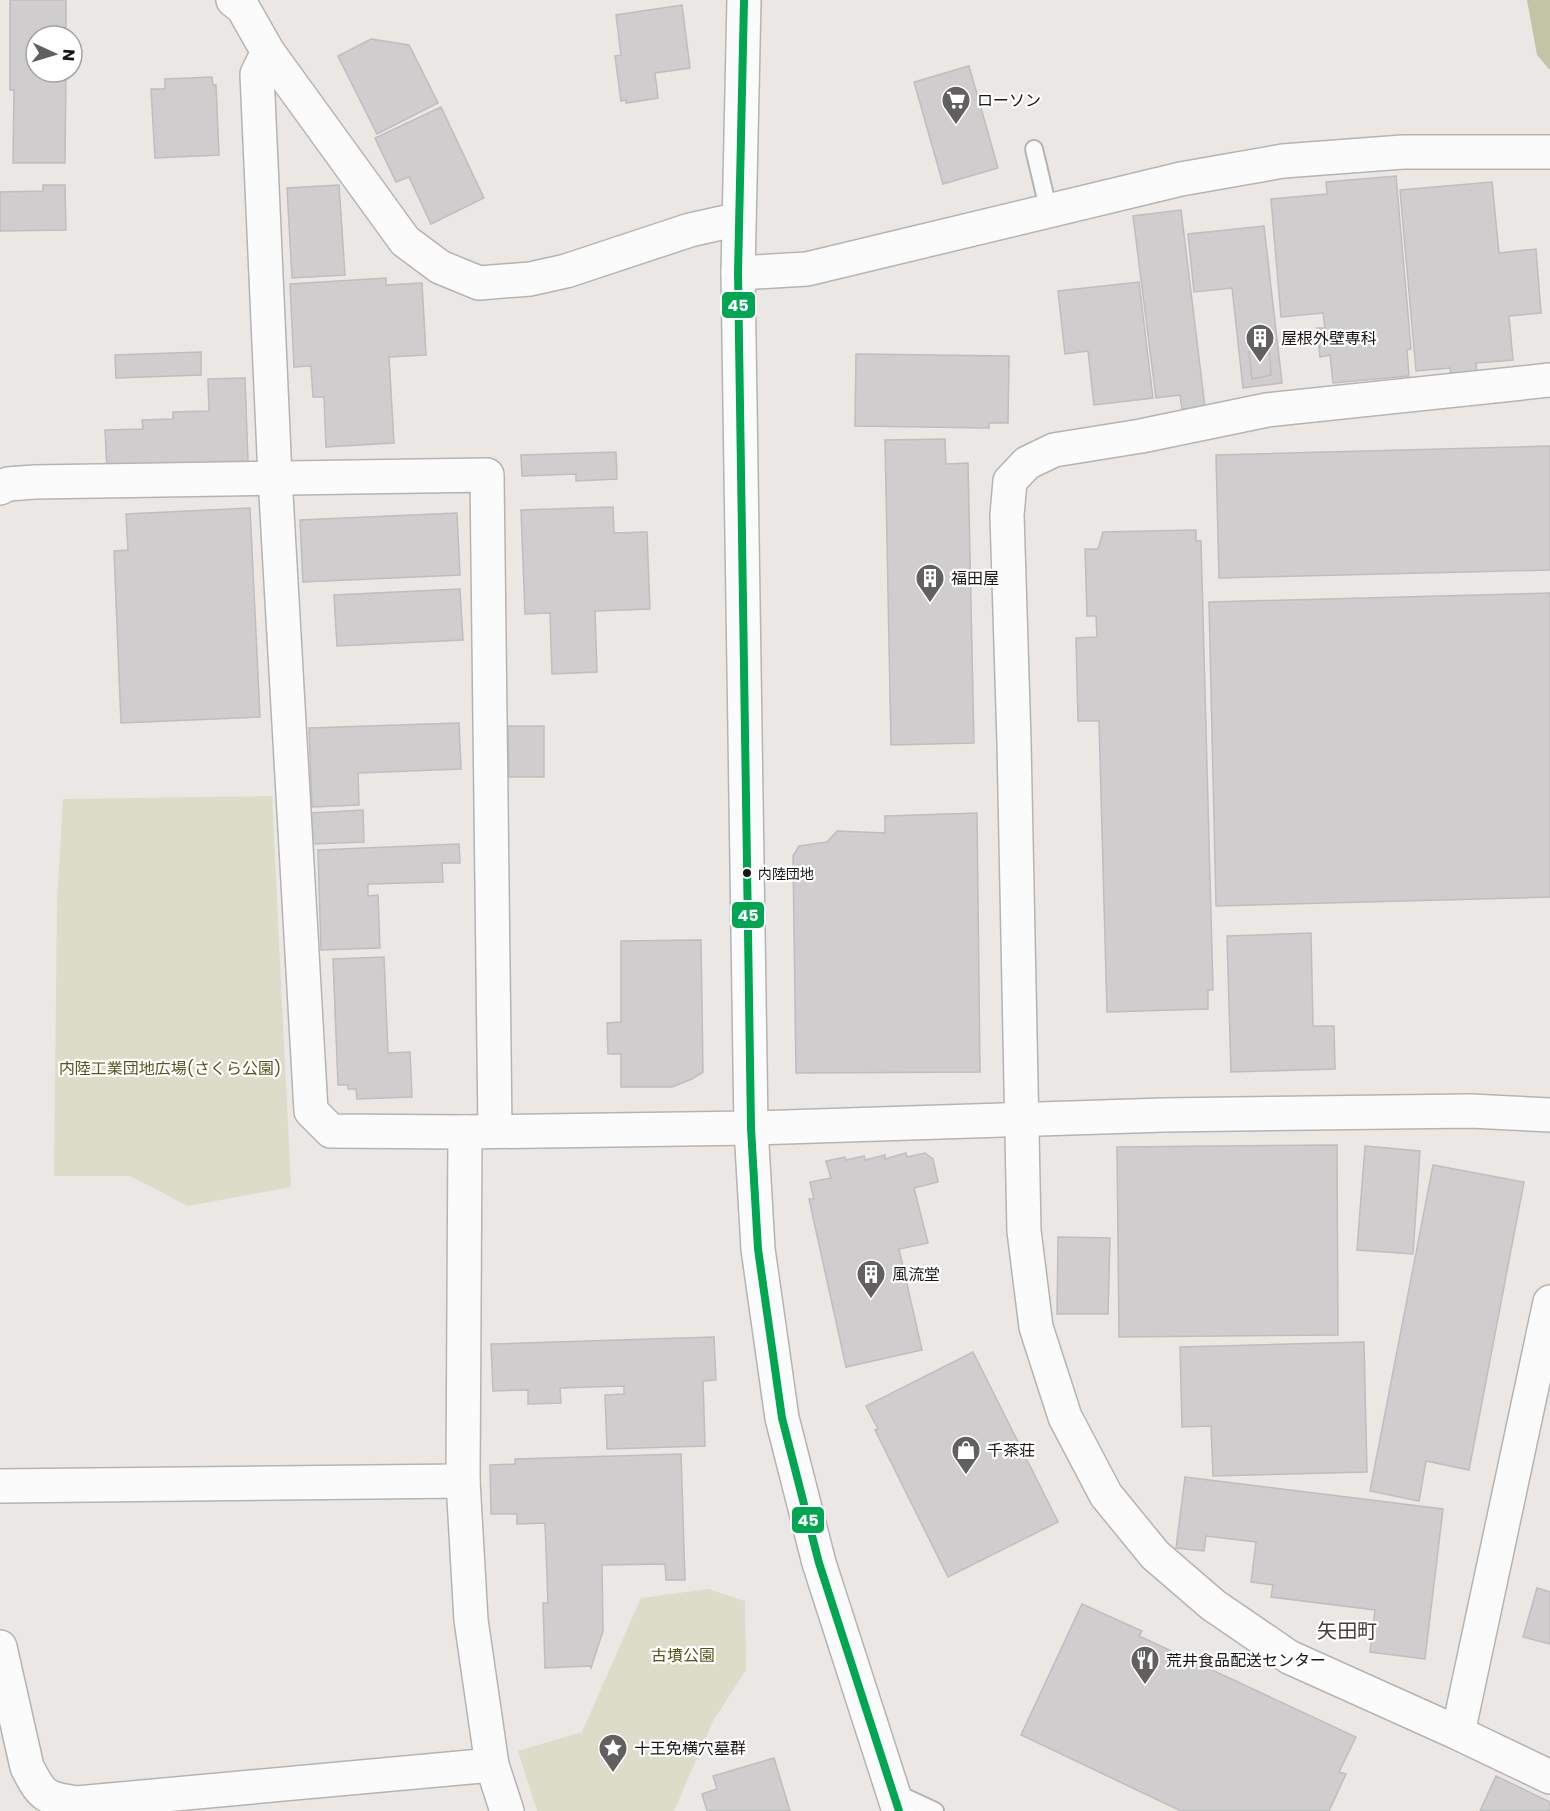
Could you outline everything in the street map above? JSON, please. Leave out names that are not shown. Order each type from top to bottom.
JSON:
[{"type":"street","points":[[233,0],[243,8],[268,52],[405,241],[440,267],[479,283],[530,279],[566,271],[690,230],[739,219]]},
{"type":"street","points":[[744,0],[738,273],[751,1128],[758,1249],[782,1418],[819,1563],[896,1801]]},
{"type":"street","points":[[268,52],[257,74],[275,477],[311,1111],[331,1131],[480,1132],[751,1128],[1176,1115],[1414,1111],[1550,1115]]},
{"type":"street","points":[[738,273],[807,269],[1182,179],[1283,161],[1403,152],[1550,152]]},
{"type":"street","points":[[1550,381],[1267,410],[1141,436],[1054,450],[1027,463],[1010,481],[1007,515],[1024,1231],[1036,1327],[1065,1417],[1106,1495],[1155,1555],[1213,1605],[1289,1657],[1550,1777]]},
{"type":"street","points":[[0,488],[8,484],[34,482],[487,475],[480,1132],[463,1481],[471,1620],[492,1765],[507,1811]]},
{"type":"street","points":[[1458,1733],[1550,1302]]},
{"type":"street","points":[[0,1486],[463,1481]]},
{"type":"street","points":[[0,1647],[27,1767],[46,1796],[59,1801],[77,1803],[492,1765]]},
{"type":"lane","points":[[1034,149],[1049,212]]},
{"type":"lane","points":[[896,1801],[936,1811]]},
{"type":"green space","points":[[1527,0],[1550,0],[1550,70],[1537,55]]},
{"type":"green space","name":"内陸工業団地広場(さくら公園)","points":[[272,796],[291,1187],[188,1206],[130,1176],[54,1176],[57,902],[63,799]]},
{"type":"green space","name":"古墳公園","points":[[708,1589],[745,1601],[746,1670],[713,1721],[674,1811],[537,1811],[518,1751],[582,1732],[641,1598]]},
{"type":"building","points":[[10,0],[66,0],[66,24],[24,24],[24,84],[66,84],[65,163],[13,163],[14,90],[10,90]]},
{"type":"building","points":[[682,5],[690,68],[655,73],[658,98],[626,103],[626,100],[621,101],[615,56],[621,55],[616,15]]},
{"type":"building","points":[[371,39],[409,45],[438,103],[377,134],[338,56]]},
{"type":"building","name":"ローソン","points":[[969,66],[998,168],[943,184],[914,82]]},
{"type":"building","points":[[212,77],[213,85],[216,85],[219,155],[155,158],[151,89],[165,89],[165,79]]},
{"type":"building","points":[[441,107],[484,198],[431,224],[409,177],[396,182],[375,138]]},
{"type":"building","points":[[1396,176],[1411,349],[1407,350],[1409,376],[1333,383],[1330,355],[1320,357],[1317,328],[1325,328],[1323,313],[1281,317],[1271,199],[1327,194],[1326,182]]},
{"type":"building","points":[[1492,182],[1499,253],[1536,249],[1541,313],[1509,316],[1513,360],[1476,363],[1477,372],[1451,374],[1450,368],[1416,371],[1400,190]]},
{"type":"building","points":[[43,185],[65,185],[66,230],[0,231],[0,192],[43,191]]},
{"type":"building","points":[[339,185],[345,275],[292,278],[287,188]]},
{"type":"building","points":[[1181,210],[1205,407],[1182,409],[1180,395],[1156,398],[1133,216]]},
{"type":"building","points":[[1264,226],[1282,383],[1243,388],[1232,288],[1194,292],[1188,234]]},
{"type":"building","points":[[386,278],[386,285],[422,283],[426,355],[389,357],[394,443],[326,447],[324,397],[313,397],[311,366],[294,367],[290,284]]},
{"type":"building","points":[[1139,282],[1153,398],[1094,405],[1088,351],[1065,354],[1058,291]]},
{"type":"building","name":"屋根外壁専科","points":[[1269,348],[1271,375],[1252,379],[1249,352]]},
{"type":"building","points":[[201,352],[201,375],[116,378],[115,355]]},
{"type":"building","points":[[856,354],[1009,356],[1008,423],[989,423],[989,428],[855,426]]},
{"type":"building","points":[[245,378],[248,461],[214,462],[214,466],[107,470],[105,430],[143,429],[142,420],[173,419],[173,412],[209,411],[208,379]]},
{"type":"building","name":"福田屋","points":[[945,439],[946,464],[968,463],[974,743],[891,745],[885,440]]},
{"type":"building","points":[[1550,446],[1550,570],[1219,578],[1216,455]]},
{"type":"building","points":[[616,452],[617,479],[576,481],[576,474],[522,476],[521,455]]},
{"type":"building","points":[[613,507],[614,533],[647,532],[650,609],[595,611],[597,672],[552,674],[550,613],[525,614],[521,510]]},
{"type":"building","points":[[250,508],[260,717],[121,723],[114,551],[128,550],[126,514]]},
{"type":"building","points":[[457,513],[460,575],[303,582],[300,520]]},
{"type":"building","points":[[1196,530],[1196,541],[1201,541],[1213,990],[1208,990],[1208,1009],[1107,1012],[1099,721],[1078,721],[1076,638],[1097,637],[1096,616],[1087,616],[1085,549],[1098,549],[1103,532]]},
{"type":"building","points":[[460,589],[463,640],[337,646],[334,595]]},
{"type":"building","points":[[1550,593],[1550,897],[1216,906],[1209,602]]},
{"type":"building","points":[[459,723],[461,769],[358,773],[359,805],[312,807],[309,728]]},
{"type":"building","points":[[508,726],[544,726],[544,777],[509,777]]},
{"type":"building","points":[[363,810],[364,842],[312,844],[311,813]]},
{"type":"building","points":[[977,813],[980,1072],[796,1073],[793,856],[799,846],[827,842],[837,831],[885,833],[885,816]]},
{"type":"building","points":[[459,844],[460,863],[442,863],[443,882],[368,884],[368,896],[378,895],[380,948],[321,950],[318,850]]},
{"type":"building","points":[[1311,933],[1313,1026],[1334,1026],[1335,1069],[1231,1072],[1227,936]]},
{"type":"building","points":[[701,940],[703,1072],[672,1087],[621,1087],[621,1054],[608,1054],[607,1023],[621,1022],[621,941]]},
{"type":"building","points":[[384,957],[388,1053],[410,1052],[412,1097],[357,1099],[356,1089],[348,1089],[348,1085],[338,1085],[333,959]]},
{"type":"building","points":[[1337,1145],[1338,1335],[1119,1337],[1117,1147]]},
{"type":"building","points":[[1365,1146],[1420,1151],[1413,1254],[1357,1250]]},
{"type":"building","name":"風流堂","points":[[906,1153],[907,1157],[925,1153],[933,1159],[938,1182],[914,1188],[928,1243],[899,1249],[922,1350],[846,1367],[809,1199],[814,1199],[810,1182],[831,1178],[826,1161],[864,1156],[865,1160],[885,1155],[885,1159]]},
{"type":"building","points":[[1433,1165],[1524,1182],[1469,1470],[1426,1461],[1419,1501],[1370,1491]]},
{"type":"building","points":[[1058,1237],[1110,1238],[1108,1314],[1057,1314]]},
{"type":"building","points":[[714,1337],[716,1380],[703,1381],[705,1446],[607,1449],[605,1395],[624,1394],[624,1386],[560,1388],[561,1403],[528,1404],[528,1390],[493,1391],[491,1344]]},
{"type":"building","points":[[1364,1342],[1367,1472],[1213,1476],[1211,1426],[1182,1427],[1180,1347]]},
{"type":"building","name":"千茶荘","points":[[973,1352],[1058,1522],[948,1577],[875,1430],[878,1429],[866,1406]]},
{"type":"building","points":[[681,1454],[685,1580],[666,1580],[665,1564],[602,1565],[603,1631],[591,1668],[590,1666],[545,1668],[543,1603],[548,1603],[545,1523],[517,1524],[517,1514],[491,1514],[490,1465],[515,1464],[515,1459]]},
{"type":"building","points":[[1185,1477],[1443,1509],[1425,1659],[1370,1652],[1375,1610],[1271,1597],[1273,1585],[1251,1582],[1256,1542],[1206,1536],[1204,1551],[1176,1548]]},
{"type":"building","points":[[1537,1588],[1550,1592],[1550,1644],[1523,1637]]},
{"type":"building","name":"荒井食品配送センター","points":[[1082,1604],[1142,1631],[1139,1636],[1356,1737],[1339,1772],[1346,1774],[1329,1811],[1181,1811],[1021,1735]]},
{"type":"building","points":[[774,1758],[790,1811],[707,1811],[702,1794],[717,1789],[713,1776]]},
{"type":"building","points":[[1496,1776],[1550,1802],[1550,1811],[1480,1811]]},
{"type":"transit line","name":"45","points":[[744,0],[738,273],[751,1128],[758,1249],[782,1418],[819,1563],[899,1811]]},
{"type":"place","name":"ローソン","points":[[956,126]]},
{"type":"place","name":"屋根外壁専科","points":[[1260,364]]},
{"type":"place","name":"福田屋","points":[[930,604]]},
{"type":"place","name":"内陸団地","points":[[747,873]]},
{"type":"place","name":"風流堂","points":[[871,1300]]},
{"type":"place","name":"千茶荘","points":[[966,1476]]},
{"type":"place","name":"荒井食品配送センター","points":[[1145,1686]]},
{"type":"place","name":"十王免横穴墓群","points":[[613,1774]]},
{"type":"district","name":"矢田町","points":[[1347,1631]]}]
